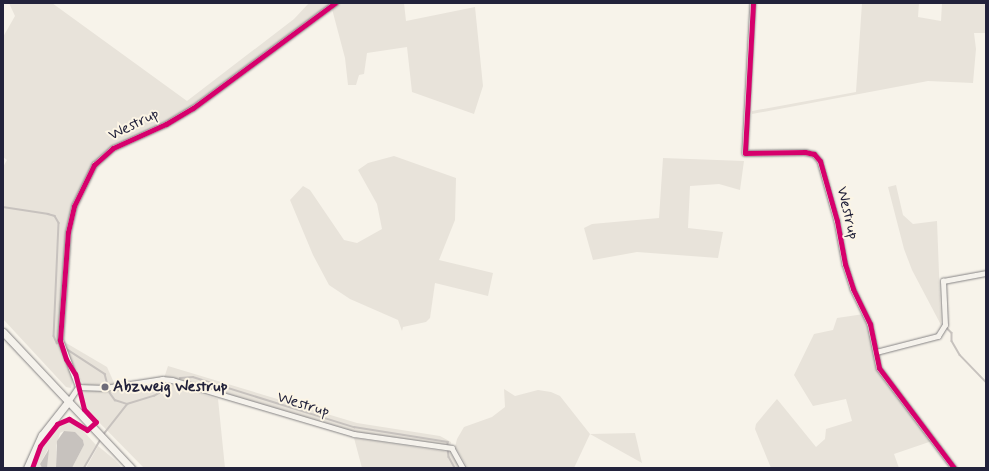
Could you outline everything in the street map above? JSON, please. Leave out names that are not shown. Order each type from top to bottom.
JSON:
[{"type":"main road","points":[[3,332],[131,468]]},
{"type":"main road","points":[[27,468],[42,435],[68,402]]},
{"type":"street","name":"Westrup","points":[[334,3],[193,108],[166,124],[113,148],[94,165],[74,206],[67,240],[60,340],[78,386],[105,388],[162,379],[172,380],[354,434],[452,448],[463,468]]},
{"type":"street","name":"Westrup","points":[[753,3],[745,152],[805,152],[814,154],[820,161],[837,220],[847,269],[853,289],[870,324],[876,352],[883,373],[954,468]]},
{"type":"street","points":[[876,352],[938,336],[944,326],[943,280],[986,273]]},
{"type":"street","points":[[68,402],[78,386]]},
{"type":"shaded area","points":[[9,3],[52,3],[187,101],[294,19],[309,3],[332,3],[193,107],[165,122],[111,147],[93,164],[72,206],[58,340],[64,359],[74,375],[71,388],[66,387],[3,319],[3,167],[7,160],[3,157],[3,37],[15,16]]},
{"type":"shaded area","points":[[340,3],[404,3],[406,21],[475,7],[483,86],[474,114],[412,92],[407,47],[367,53],[364,74],[359,75],[356,85],[348,85],[345,58],[332,9]]},
{"type":"shaded area","points":[[862,3],[919,3],[918,17],[941,21],[942,3],[986,3],[986,33],[974,33],[976,49],[973,83],[928,81],[752,114],[752,111],[856,92]]},
{"type":"shaded area","points":[[394,156],[456,178],[455,220],[439,260],[493,273],[488,296],[435,283],[430,318],[426,322],[403,327],[402,331],[398,320],[350,299],[329,285],[313,255],[290,200],[303,186],[310,190],[344,240],[357,243],[382,229],[377,204],[358,170],[368,163]]},
{"type":"shaded area","points":[[663,158],[744,161],[740,190],[719,184],[690,186],[688,228],[723,232],[718,258],[637,252],[593,260],[584,228],[592,224],[659,218]]},
{"type":"shaded area","points":[[896,185],[903,215],[913,224],[937,221],[941,325],[912,270],[904,249],[888,187]]},
{"type":"shaded area","points":[[864,314],[878,368],[932,441],[894,454],[899,468],[771,468],[755,429],[756,424],[777,399],[816,447],[825,439],[826,429],[852,421],[846,399],[813,406],[794,375],[814,334],[833,330],[837,318]]},
{"type":"shaded area","points":[[61,340],[107,367],[115,385],[84,385],[67,359]]},
{"type":"shaded area","points":[[168,366],[357,423],[440,436],[451,442],[450,447],[354,434],[164,378]]},
{"type":"shaded area","points":[[160,381],[218,399],[225,468],[144,468],[85,408],[82,394],[85,389],[106,390]]},
{"type":"shaded area","points":[[504,389],[515,396],[538,390],[551,392],[560,396],[590,434],[574,468],[468,468],[455,447],[457,439],[464,427],[492,417],[505,407]]},
{"type":"shaded area","points":[[64,421],[75,422],[96,445],[83,468],[72,468],[84,445],[83,440],[77,434],[64,431],[60,433],[56,446],[56,468],[47,468],[48,449],[40,464],[42,468],[33,468],[43,444]]},
{"type":"shaded area","points":[[64,431],[75,432],[83,440],[84,445],[72,468],[56,468],[57,441]]},
{"type":"shaded area","points":[[635,433],[642,463],[590,434]]},
{"type":"shaded area","points":[[354,438],[450,452],[460,468],[362,468]]},
{"type":"shaded area","points":[[98,446],[115,460],[122,468],[86,468]]},
{"type":"shaded area","points":[[49,449],[47,468],[42,468],[40,464]]},
{"type":"waterway","points":[[3,207],[48,214],[55,216],[59,223],[54,336],[57,343]]},
{"type":"waterway","points":[[946,327],[952,333],[952,341],[960,355],[986,382]]},
{"type":"waterway","points":[[65,348],[105,374],[108,385]]},
{"type":"waterway","points":[[180,378],[193,377],[354,427],[448,442],[448,447]]},
{"type":"waterway","points":[[103,435],[127,404],[154,396],[168,388]]},
{"type":"waterway","points":[[110,393],[115,400],[127,404]]},
{"type":"waterway","points":[[84,468],[101,439]]},
{"type":"waterway","points":[[448,448],[449,457],[455,468]]},
{"type":"cycle path","points":[[32,468],[40,446],[57,424],[69,419],[87,430],[96,422],[84,409],[75,374],[66,359],[60,340],[68,232],[74,206],[94,165],[113,148],[166,124],[193,108],[335,3]]},
{"type":"cycle path","points":[[753,3],[745,153],[805,152],[814,154],[820,161],[837,221],[845,264],[853,289],[870,324],[879,368],[954,468]]},
{"type":"place","name":"Abzweig Westrup","points":[[105,387]]}]
